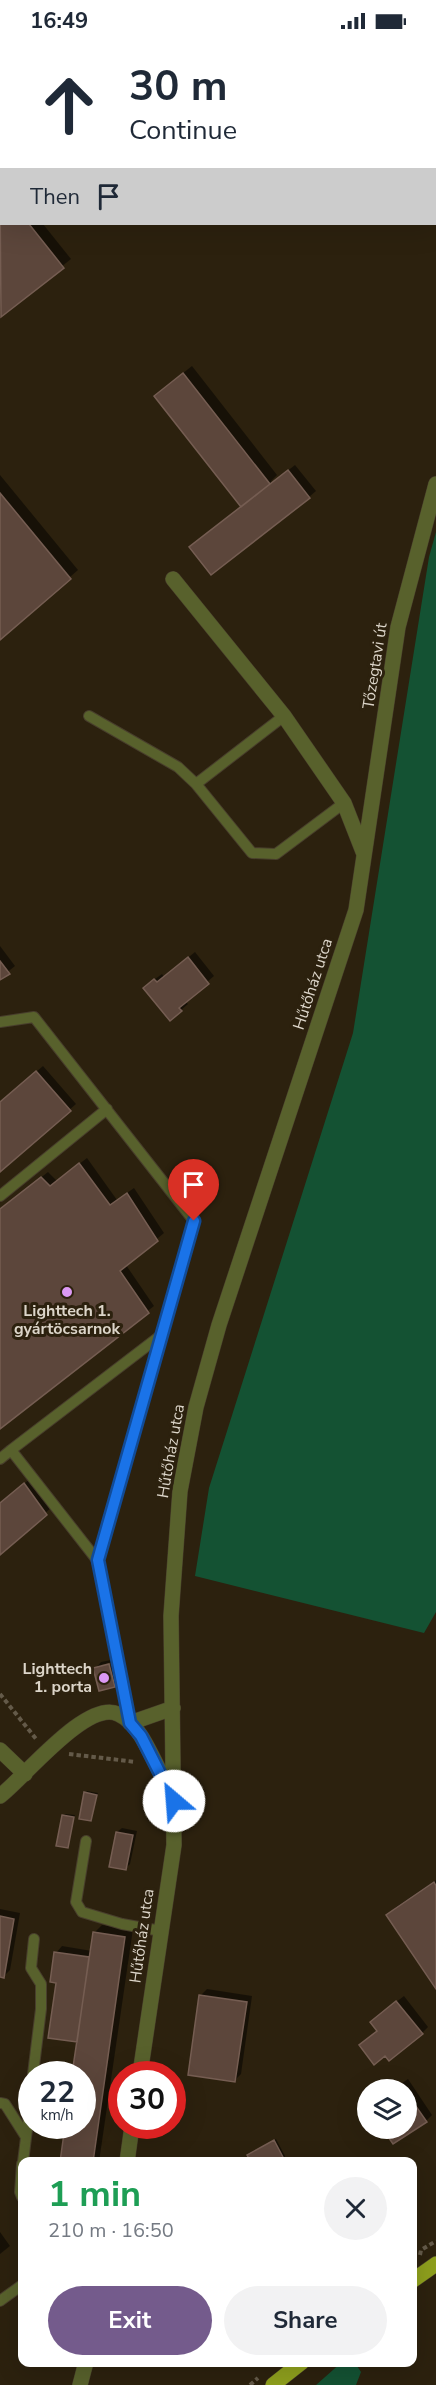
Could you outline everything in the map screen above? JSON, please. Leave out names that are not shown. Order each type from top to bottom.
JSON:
[{"type":"main road","points":[[417,2277],[436,2264]]},
{"type":"main road","points":[[273,2385],[296,2367]]},
{"type":"street","name":"Tőzegtavi út","points":[[365,857],[398,627],[436,484]]},
{"type":"street","points":[[174,579],[284,716],[344,803],[365,857]]},
{"type":"street","name":"Hűtőház utca","points":[[142,2061],[174,1845],[171,1616],[180,1491],[196,1407],[219,1325],[356,910],[365,857]]},
{"type":"street","points":[[130,1723],[174,1708]]},
{"type":"street","points":[[0,1796],[87,1718],[100,1713],[116,1712],[141,1736],[174,1801]]},
{"type":"street","points":[[0,1750],[24,1774]]},
{"type":"street","points":[[127,2157],[130,2139]]},
{"type":"street","points":[[80,2385],[85,2367]]},
{"type":"lane","points":[[89,716],[178,767],[196,784],[252,853],[276,854],[344,803]]},
{"type":"lane","points":[[196,784],[284,716]]},
{"type":"lane","points":[[0,1022],[34,1017],[194,1221],[98,1560],[130,1723]]},
{"type":"lane","points":[[0,1196],[107,1109]]},
{"type":"lane","points":[[0,1459],[160,1336]]},
{"type":"lane","points":[[11,1450],[98,1560]]},
{"type":"lane","points":[[86,1840],[76,1902],[82,1912],[122,1924],[161,1931]]},
{"type":"lane","points":[[34,1938],[31,1968],[41,1984],[34,2061]]},
{"type":"lane","points":[[0,2103],[5,2104],[18,2124]]},
{"type":"lane","points":[[24,2157],[26,2139]]},
{"type":"lane","points":[[0,2301],[18,2288]]},
{"type":"path","points":[[0,1694],[32,1736],[48,1752],[155,1764]]},
{"type":"path","points":[[421,2250],[436,2241]]},
{"type":"green space","points":[[436,532],[436,1612],[424,1633],[195,1576],[209,1488],[353,1033],[429,557]]},
{"type":"green space","points":[[336,2367],[358,2367],[361,2372],[356,2385],[316,2385]]},
{"type":"building","points":[[0,225],[30,225],[64,268],[1,317]]},
{"type":"building","points":[[183,373],[270,484],[241,507],[154,396]]},
{"type":"building","points":[[288,470],[310,498],[211,575],[189,547]]},
{"type":"building","points":[[0,493],[71,579],[0,640]]},
{"type":"building","points":[[188,957],[209,984],[179,1008],[182,1011],[170,1021],[143,988],[154,979],[157,982]]},
{"type":"building","points":[[0,961],[10,974],[0,980]]},
{"type":"building","points":[[36,1071],[71,1111],[0,1172],[0,1102]]},
{"type":"building","name":"Lighttech 1. gyártöcsarnok","points":[[79,1163],[110,1205],[127,1193],[158,1241],[120,1271],[149,1313],[0,1429],[0,1209],[41,1177],[50,1186]]},
{"type":"building","points":[[24,1483],[47,1515],[0,1555],[0,1503]]},
{"type":"building","name":"Lighttech 1. porta","points":[[109,1664],[115,1687],[99,1691],[93,1668]]},
{"type":"building","points":[[84,1792],[97,1795],[91,1821],[79,1819]]},
{"type":"building","points":[[62,1815],[74,1817],[68,1848],[56,1846]]},
{"type":"building","points":[[116,1832],[133,1835],[126,1870],[109,1867]]},
{"type":"building","points":[[434,1882],[436,1886],[436,1989],[386,1915]]},
{"type":"building","points":[[0,1916],[14,1919],[4,1978],[0,1977]]},
{"type":"building","points":[[93,1932],[125,1937],[94,2157],[61,2157],[63,2139],[96,2139],[96,2061],[74,2061]]},
{"type":"building","points":[[54,1952],[89,1957],[77,2042],[48,2038],[56,1983],[50,1982]]},
{"type":"building","points":[[199,1995],[247,2002],[235,2082],[188,2075]]},
{"type":"building","points":[[396,2001],[423,2034],[389,2061],[385,2056],[374,2065],[359,2045],[377,2031],[370,2022]]},
{"type":"building","points":[[417,2108],[427,2122],[417,2128]]},
{"type":"building","points":[[390,2139],[401,2139],[393,2144]]},
{"type":"building","points":[[274,2140],[283,2157],[248,2157],[247,2155]]},
{"type":"place","name":"Lighttech 1. gyártöcsarnok","points":[[67,1292]]},
{"type":"place","name":"Lighttech 1. porta","points":[[104,1678]]},
{"type":"route","points":[[174,1801],[141,1736],[130,1723],[98,1560],[194,1221]]}]
